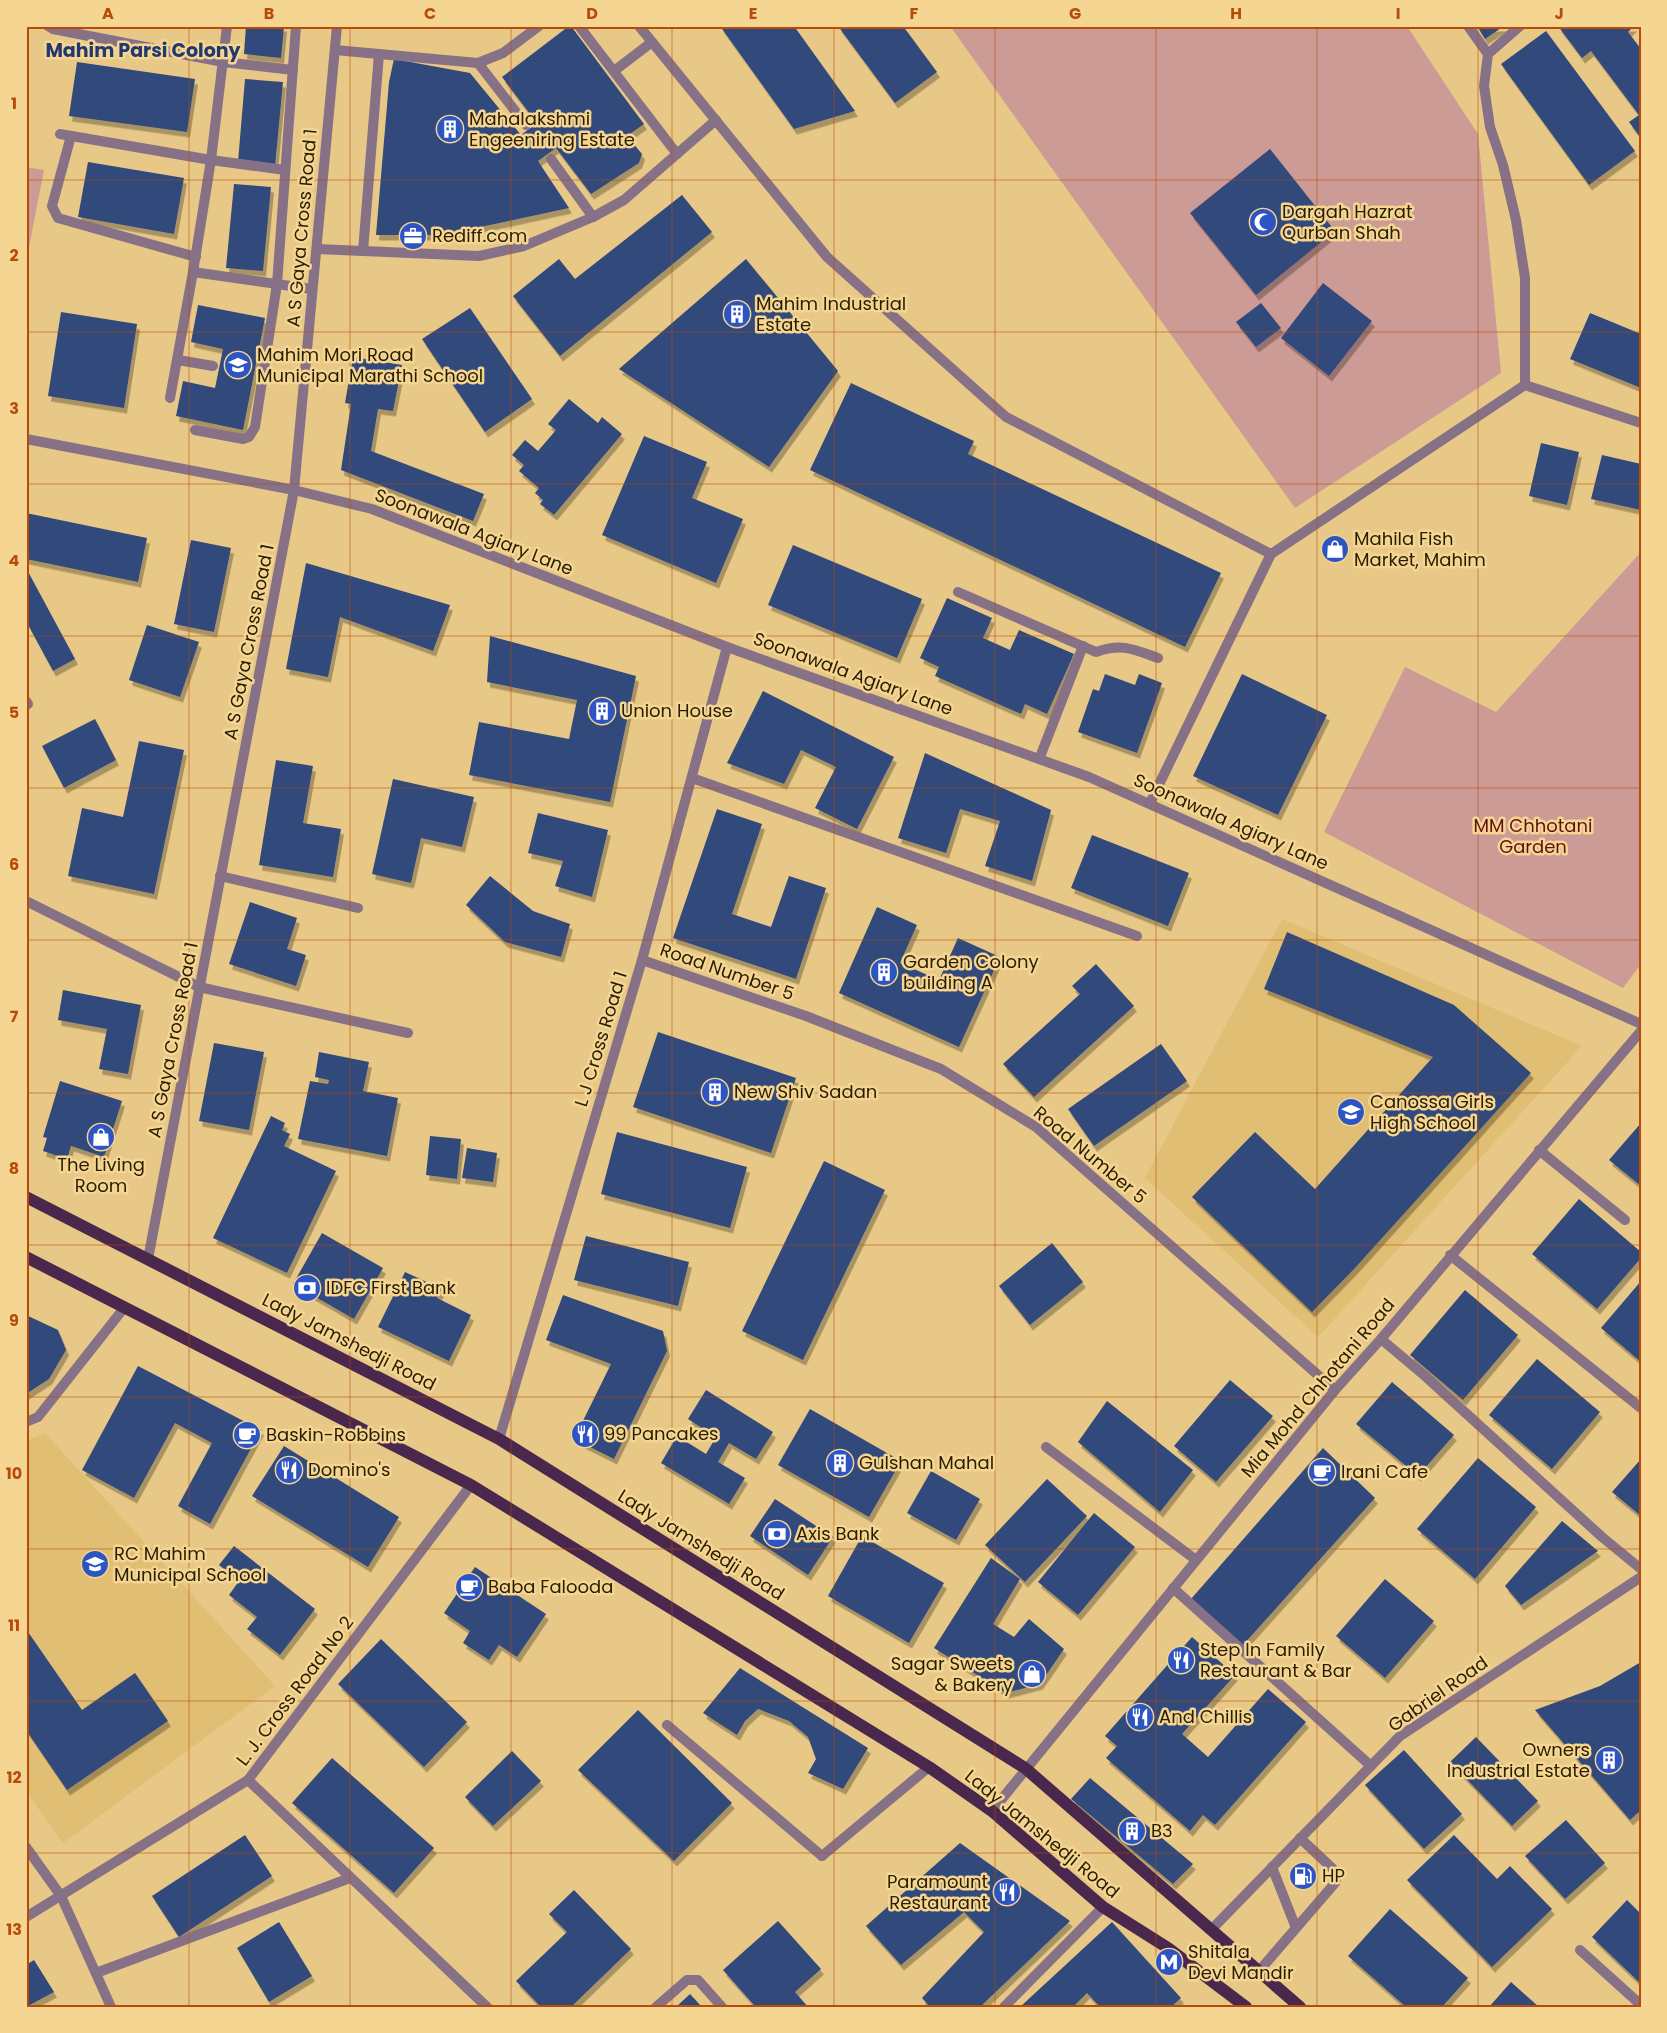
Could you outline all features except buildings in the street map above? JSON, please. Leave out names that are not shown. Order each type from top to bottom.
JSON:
[{"type":"main road","name":"Lady Jamshedji Road","points":[[26,1198],[499,1439],[1025,1768],[1300,2007]]},
{"type":"main road","name":"Lady Jamshedji Road","points":[[26,1257],[471,1485],[928,1768],[992,1811],[1103,1907],[1168,1948],[1246,2007]]},
{"type":"street","points":[[48,26],[53,29],[223,62],[293,70]]},
{"type":"street","points":[[170,398],[196,256],[211,160],[227,26]]},
{"type":"street","points":[[195,430],[243,439],[253,432],[276,284],[296,26]]},
{"type":"street","name":"A S Gaya Cross Road 1","points":[[148,1259],[294,490],[337,26]]},
{"type":"street","points":[[335,50],[478,62],[503,53],[539,26]]},
{"type":"street","points":[[579,26],[677,154]]},
{"type":"street","points":[[639,26],[827,257],[1006,417],[1271,554]]},
{"type":"street","points":[[1468,26],[1488,54]]},
{"type":"street","points":[[1520,26],[1488,54],[1484,86],[1490,127],[1503,165],[1516,220],[1525,278],[1524,385]]},
{"type":"street","points":[[614,71],[652,42]]},
{"type":"street","points":[[364,251],[379,54]]},
{"type":"street","points":[[478,62],[526,125]]},
{"type":"street","points":[[317,249],[479,256],[524,246],[594,217],[624,200],[716,120]]},
{"type":"street","points":[[60,134],[211,160],[285,170]]},
{"type":"street","points":[[71,136],[52,206],[58,218],[196,256]]},
{"type":"street","points":[[551,160],[594,217]]},
{"type":"street","points":[[193,272],[312,289]]},
{"type":"street","points":[[178,360],[213,366]]},
{"type":"street","points":[[1524,385],[1641,423]]},
{"type":"street","points":[[1150,803],[1271,554],[1524,385]]},
{"type":"street","name":"Soonawala Agiary Lane","points":[[26,440],[294,490],[372,508],[727,647],[1040,757],[1150,803],[1641,1024]]},
{"type":"street","points":[[958,592],[1096,652],[1112,646],[1130,648],[1158,658]]},
{"type":"street","points":[[1040,757],[1083,646]]},
{"type":"street","name":"L J Cross Road 1","points":[[499,1439],[642,960],[727,647]]},
{"type":"street","points":[[692,778],[1137,936]]},
{"type":"street","points":[[220,876],[358,908]]},
{"type":"street","points":[[26,901],[199,987],[408,1033]]},
{"type":"street","name":"Road Number 5","points":[[642,960],[806,1016],[941,1069],[988,1096],[1036,1127],[1335,1390]]},
{"type":"street","name":"Mia Mohd Chhotani Road","points":[[992,1811],[1025,1768],[1335,1390],[1381,1339],[1641,1031]]},
{"type":"street","points":[[1539,1150],[1625,1220]]},
{"type":"street","points":[[1450,1255],[1641,1408]]},
{"type":"street","points":[[26,1422],[38,1417],[124,1308]]},
{"type":"street","points":[[1381,1339],[1640,1576]]},
{"type":"street","points":[[1046,1447],[1196,1560]]},
{"type":"street","name":"L. J. Cross Road No 2","points":[[26,1917],[248,1780],[471,1485]]},
{"type":"street","name":"Gabriel Road","points":[[1212,1929],[1400,1736],[1640,1576]]},
{"type":"street","points":[[1173,1588],[1371,1766]]},
{"type":"street","points":[[667,1725],[822,1856],[928,1768]]},
{"type":"street","points":[[248,1780],[487,2007]]},
{"type":"street","points":[[1259,1970],[1335,1883],[1336,1875],[1333,1869],[1300,1838]]},
{"type":"street","points":[[26,1847],[61,1896],[111,2007]]},
{"type":"street","points":[[1272,1867],[1296,1928]]},
{"type":"street","points":[[96,1973],[350,1878]]},
{"type":"street","points":[[1004,2007],[1103,1907]]},
{"type":"street","points":[[1580,1950],[1641,2005]]},
{"type":"street","points":[[656,2007],[687,1980],[698,1980],[722,2007]]},
{"type":"shaded area","name":"Canossa Girls High School","points":[[1282,919],[1582,1046],[1318,1337],[1145,1178]]},
{"type":"shaded area","name":"RC Mahim Municipal School","points":[[45,1433],[275,1686],[63,1843],[26,1791],[26,1441]]},
{"type":"green space","points":[[950,26],[1407,26],[1478,134],[1501,373],[1295,508]]},
{"type":"green space","points":[[26,167],[44,170],[26,263]]},
{"type":"green space","name":"MM Chhotani Garden","points":[[1641,552],[1641,964],[1623,988],[1324,832],[1405,667],[1496,712]]},
{"type":"place","name":"Mahalakshmi Engeeniring Estate","points":[[450,129]]},
{"type":"place","name":"Dargah Hazrat Qurban Shah","points":[[1263,222]]},
{"type":"place","name":"Rediff.com","points":[[413,236]]},
{"type":"place","name":"Mahim Industrial Estate","points":[[737,314]]},
{"type":"place","name":"Mahim Mori Road Municipal Marathi School","points":[[238,365]]},
{"type":"place","name":"Mahila Fish Market, Mahim","points":[[1335,549]]},
{"type":"place","name":"Union House","points":[[602,711]]},
{"type":"place","name":"Garden Colony building A","points":[[884,972]]},
{"type":"place","name":"New Shiv Sadan","points":[[715,1092]]},
{"type":"place","name":"Canossa Girls High School","points":[[1351,1112]]},
{"type":"place","name":"The Living Room","points":[[101,1137]]},
{"type":"place","name":"IDFC First Bank","points":[[307,1288]]},
{"type":"place","name":"99 Pancakes","points":[[585,1434]]},
{"type":"place","name":"Baskin-Robbins","points":[[247,1435]]},
{"type":"place","name":"Gulshan Mahal","points":[[840,1463]]},
{"type":"place","name":"Domino's","points":[[289,1470]]},
{"type":"place","name":"Irani Cafe","points":[[1322,1472]]},
{"type":"place","name":"Axis Bank","points":[[777,1534]]},
{"type":"place","name":"RC Mahim Municipal School","points":[[95,1564]]},
{"type":"place","name":"Baba Falooda","points":[[469,1587]]},
{"type":"place","name":"Step In Family Restaurant & Bar","points":[[1181,1660]]},
{"type":"place","name":"Sagar Sweets & Bakery","points":[[1032,1674]]},
{"type":"place","name":"And Chillis","points":[[1140,1717]]},
{"type":"place","name":"Owners Industrial Estate","points":[[1609,1760]]},
{"type":"place","name":"B3","points":[[1132,1831]]},
{"type":"place","name":"HP","points":[[1303,1876]]},
{"type":"place","name":"Paramount Restaurant","points":[[1007,1892]]},
{"type":"place","name":"Shitala Devi Mandir","points":[[1169,1962]]},
{"type":"district","name":"Mahim Parsi Colony","points":[[143,50]]}]
